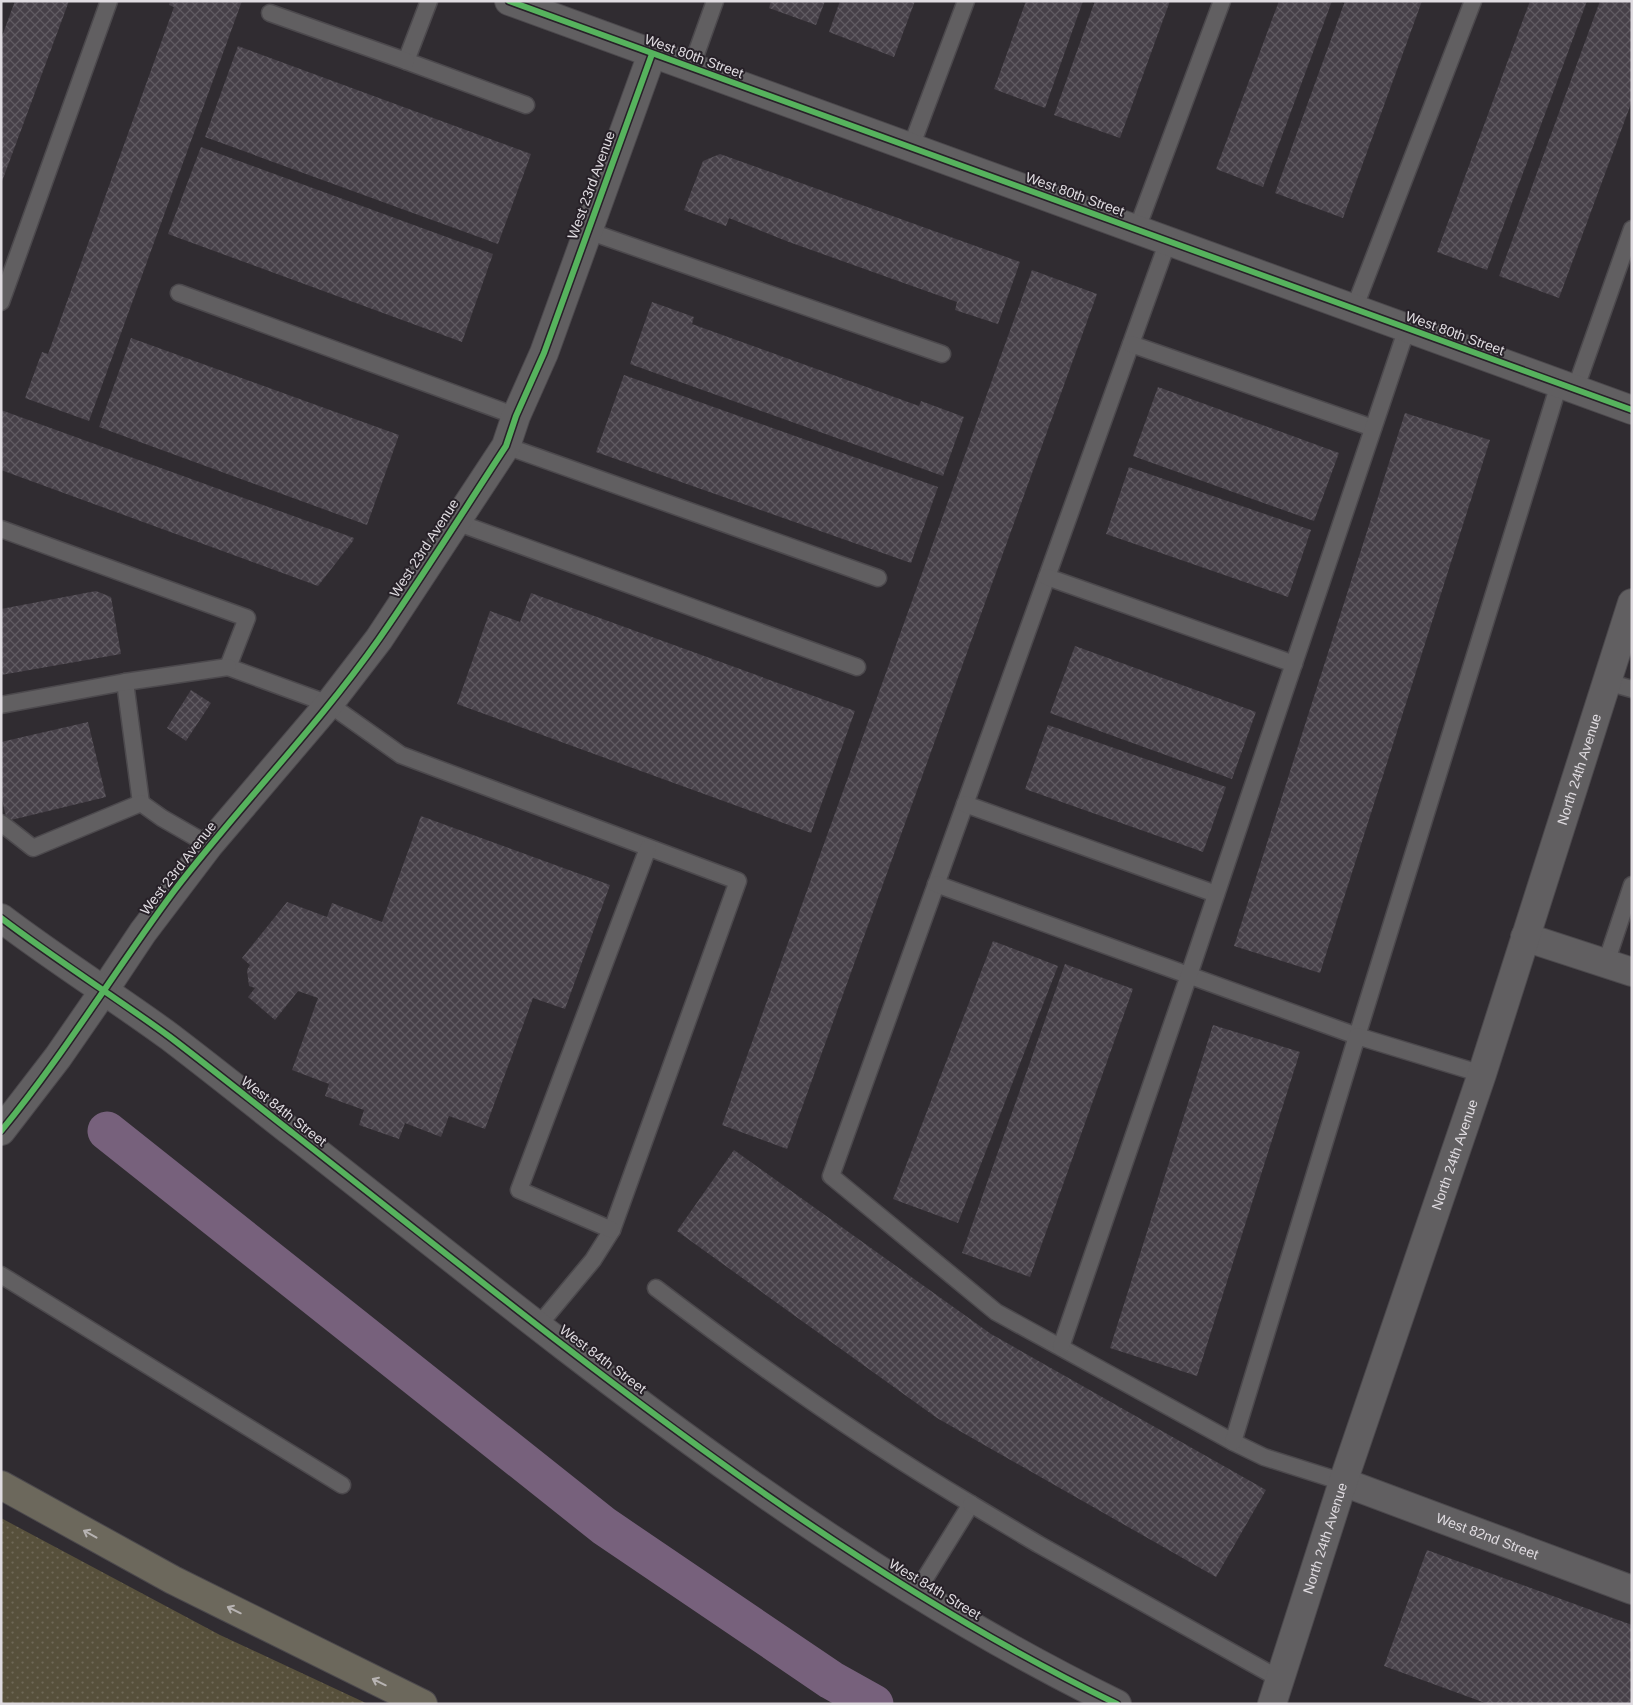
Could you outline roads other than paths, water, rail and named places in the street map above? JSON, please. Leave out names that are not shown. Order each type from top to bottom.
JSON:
[{"type":"highway","points":[[1,1486],[173,1580],[423,1704]]},
{"type":"street","name":"West 80th Street","points":[[509,1],[1632,410]]},
{"type":"street","name":"West 23rd Avenue","points":[[103,992],[143,932],[209,845],[329,704],[379,639],[506,446],[516,416],[544,352],[652,54]]},
{"type":"street","name":"North 24th Avenue","points":[[1276,1692],[1343,1482],[1482,1074],[1525,937],[1619,686],[1632,603]]},
{"type":"street","name":"West 84th Street","points":[[1,918],[35,944],[168,1036],[538,1326],[777,1503],[916,1593],[990,1638],[1117,1704]]},
{"type":"street","points":[[1525,937],[1632,972]]},
{"type":"street","points":[[1,1131],[58,1057],[103,992]]},
{"type":"street","name":"West 82nd Street","points":[[1343,1482],[1632,1590]]},
{"type":"lane","points":[[1,302],[109,1]]},
{"type":"lane","points":[[406,61],[428,1]]},
{"type":"lane","points":[[691,68],[715,1]]},
{"type":"lane","points":[[911,147],[966,1]]},
{"type":"lane","points":[[1136,229],[1222,1]]},
{"type":"lane","points":[[1354,309],[1473,1]]},
{"type":"lane","points":[[270,12],[526,105]]},
{"type":"lane","points":[[1234,1442],[1358,1036],[1567,387],[1632,229]]},
{"type":"lane","points":[[588,231],[942,354]]},
{"type":"lane","points":[[1168,241],[831,1176],[996,1312],[1264,1457],[1343,1482]]},
{"type":"lane","points":[[179,294],[516,416]]},
{"type":"lane","points":[[1061,1347],[1189,975],[1407,328]]},
{"type":"lane","points":[[1131,344],[1373,428]]},
{"type":"lane","points":[[506,446],[878,578]]},
{"type":"lane","points":[[456,522],[857,667]]},
{"type":"lane","points":[[1,529],[247,618],[228,667]]},
{"type":"lane","points":[[1047,577],[1294,664]]},
{"type":"lane","points":[[1,705],[125,682],[228,667],[329,704],[401,755],[738,881],[612,1230],[593,1260],[538,1326]]},
{"type":"lane","points":[[125,682],[141,803],[162,818],[209,845]]},
{"type":"lane","points":[[1,822],[33,848],[141,803]]},
{"type":"lane","points":[[965,804],[1216,894]]},
{"type":"lane","points":[[612,1230],[519,1190],[648,848]]},
{"type":"lane","points":[[936,884],[1358,1036],[1482,1074]]},
{"type":"lane","points":[[1606,963],[1632,885]]},
{"type":"lane","points":[[1,1275],[342,1486]]},
{"type":"lane","points":[[656,1288],[823,1410],[930,1480],[1080,1568],[1276,1692]]},
{"type":"lane","points":[[916,1593],[971,1504]]},
{"type":"waterway","points":[[107,1131],[604,1526],[831,1680],[874,1704]]}]
